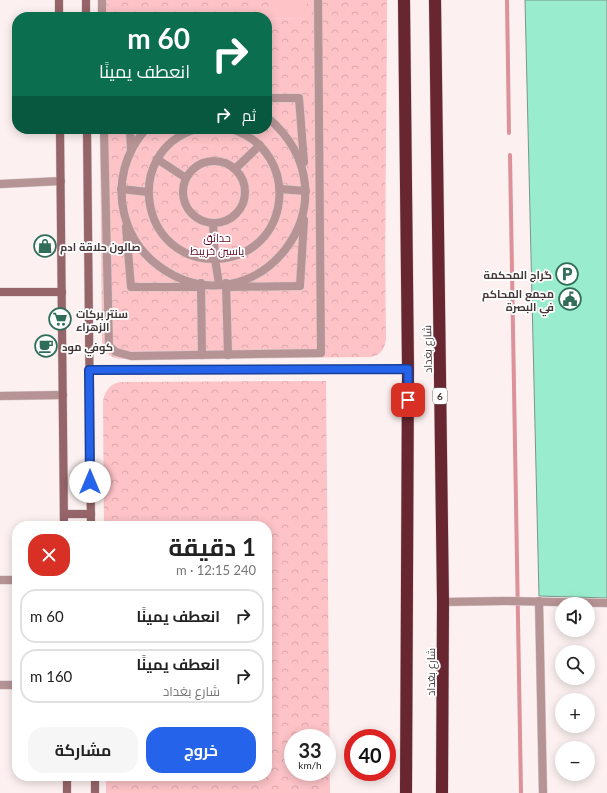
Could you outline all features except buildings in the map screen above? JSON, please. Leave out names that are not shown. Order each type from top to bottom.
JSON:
[{"type":"highway","name":"شارع بغداد","points":[[404,0],[408,369],[406,793]]},
{"type":"highway","name":"شارع بغداد","points":[[435,0],[443,602],[442,793]]},
{"type":"street","points":[[59,0],[59,12]]},
{"type":"street","points":[[86,0],[86,12]]},
{"type":"street","points":[[102,0],[102,12]]},
{"type":"street","points":[[104,134],[109,346],[116,352],[131,356],[320,354],[318,0]]},
{"type":"street","points":[[126,221],[131,287],[201,285],[300,286],[306,191],[299,98],[272,98]]},
{"type":"street","points":[[224,285],[249,278],[265,269],[279,257],[291,243],[299,227],[304,209],[306,191],[304,174],[299,157],[284,132],[272,121]]},
{"type":"street","points":[[60,134],[64,521]]},
{"type":"street","points":[[87,134],[91,521]]},
{"type":"street","points":[[130,134],[131,150]]},
{"type":"street","points":[[142,134],[131,150],[126,163],[121,189],[122,205],[126,221],[132,236],[142,250],[154,262],[167,272],[201,285]]},
{"type":"street","points":[[185,134],[177,138],[167,146],[157,158],[149,180],[148,192],[153,218],[168,239],[189,253],[215,259],[240,254],[261,239],[276,218],[279,205],[280,188],[275,167],[260,146],[250,137],[243,134]]},
{"type":"street","points":[[235,169],[260,146]]},
{"type":"street","points":[[157,158],[186,178]]},
{"type":"street","points":[[210,161],[225,163],[235,169],[245,185],[245,200],[242,207],[232,219],[225,222],[213,224],[196,218],[186,207],[183,192],[186,178],[196,166],[210,161]]},
{"type":"street","points":[[0,184],[60,181]]},
{"type":"street","points":[[280,188],[306,191]]},
{"type":"street","points":[[121,189],[148,192]]},
{"type":"street","points":[[213,224],[215,259],[224,285],[228,355]]},
{"type":"street","points":[[201,285],[202,355]]},
{"type":"street","points":[[0,292],[62,292]]},
{"type":"street","points":[[89,370],[408,369]]},
{"type":"street","points":[[0,396],[63,395]]},
{"type":"street","points":[[64,514],[91,514]]},
{"type":"street","points":[[0,580],[12,580]]},
{"type":"street","points":[[443,602],[539,601],[607,603]]},
{"type":"street","points":[[539,601],[543,793]]},
{"type":"street","points":[[0,685],[12,685]]},
{"type":"street","points":[[67,781],[67,793]]},
{"type":"street","points":[[95,781],[95,793]]},
{"type":"green space","name":"حدائق ياسين خريبط","points":[[98,0],[270,0],[270,12],[99,12]]},
{"type":"green space","points":[[270,0],[307,0],[307,19],[272,18],[272,12],[270,12]]},
{"type":"green space","name":"حدائق ياسين خريبط","points":[[307,0],[387,0],[385,254],[386,339],[383,349],[379,354],[370,357],[123,359],[115,358],[109,355],[102,342],[100,134],[272,134],[272,18],[307,19]]},
{"type":"green space","points":[[326,381],[329,729],[284,729],[284,781],[330,781],[330,793],[106,793],[106,781],[272,781],[272,521],[104,521],[103,402],[108,389],[120,382]]},
{"type":"waterway","points":[[507,0],[509,133]]},
{"type":"waterway","points":[[510,155],[521,793]]},
{"type":"place","name":"صالون حلاقة ادم","points":[[45,246]]},
{"type":"place","name":"گراج المحكمة","points":[[567,274]]},
{"type":"place","name":"مجمع المحاكم في البصرة","points":[[570,299]]},
{"type":"place","name":"سنتر بركات الزهراء","points":[[60,319]]},
{"type":"place","name":"كوفي مود","points":[[46,346]]},
{"type":"route","points":[[90,482],[89,370],[408,369],[408,400]]}]
